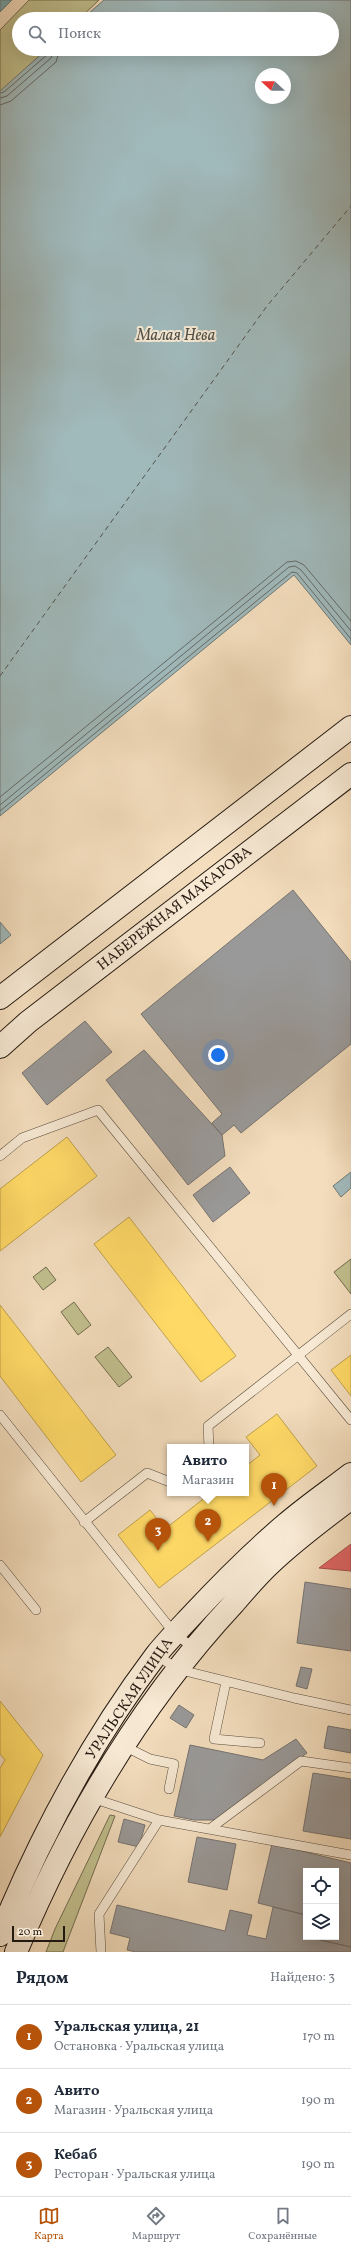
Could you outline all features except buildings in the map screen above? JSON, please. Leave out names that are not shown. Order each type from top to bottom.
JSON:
[{"type":"main road","points":[[0,998],[351,727]]},
{"type":"main road","name":"НАБЕРЕЖНАЯ МАКАРОВА","points":[[0,1047],[28,1022],[351,774]]},
{"type":"main road","name":"УРАЛЬСКАЯ УЛИЦА","points":[[0,1935],[5,1910],[66,1796],[108,1725],[157,1655],[175,1634],[258,1549],[287,1523],[351,1474]]},
{"type":"main road","name":"УРАЛЬСКАЯ УЛИЦА","points":[[16,1952],[57,1860],[92,1798],[123,1745],[177,1670],[194,1648],[271,1563],[351,1498]]},
{"type":"lane","points":[[0,1156],[22,1138],[98,1110],[351,1420]]},
{"type":"lane","points":[[209,1444],[208,1426],[351,1314]]},
{"type":"lane","points":[[0,1415],[175,1634],[194,1648]]},
{"type":"lane","points":[[84,1522],[147,1473],[167,1481]]},
{"type":"lane","points":[[0,1565],[36,1610]]},
{"type":"lane","points":[[157,1655],[177,1670],[351,1710]]},
{"type":"lane","points":[[226,1682],[214,1739],[260,1743]]},
{"type":"lane","points":[[123,1745],[150,1759],[174,1764],[169,1789]]},
{"type":"lane","points":[[211,1828],[301,1761],[351,1768]]},
{"type":"lane","points":[[92,1798],[159,1820],[211,1828],[351,1855]]},
{"type":"lane","points":[[101,1952],[98,1914],[159,1820]]},
{"type":"shaded area","points":[[29,0],[99,0],[86,12],[17,12]]},
{"type":"shaded area","points":[[12,18],[12,56],[40,56],[0,93],[0,30]]},
{"type":"shaded area","points":[[351,1259],[351,1294],[334,1272]]},
{"type":"shaded area","points":[[46,1267],[56,1280],[43,1290],[33,1277]]},
{"type":"shaded area","points":[[74,1302],[91,1325],[78,1335],[61,1312]]},
{"type":"shaded area","points":[[108,1347],[132,1377],[119,1387],[95,1357]]},
{"type":"shaded area","points":[[110,1815],[115,1816],[63,1952],[46,1952],[55,1929]]},
{"type":"water","name":"Малая Нева","points":[[104,0],[351,0],[351,645],[294,575],[0,816],[0,91],[39,56],[339,56],[339,12],[90,12]]},
{"type":"water","points":[[0,922],[11,935],[0,944]]},
{"type":"water","points":[[351,1172],[351,1188],[341,1197],[333,1186]]},
{"type":"ferry route","points":[[0,676],[267,306],[351,206]]},
{"type":"place","name":"Уральская улица, 21","points":[[274,1506]]},
{"type":"place","name":"Авито","points":[[208,1542]]},
{"type":"place","name":"Кебаб","points":[[158,1551]]}]
